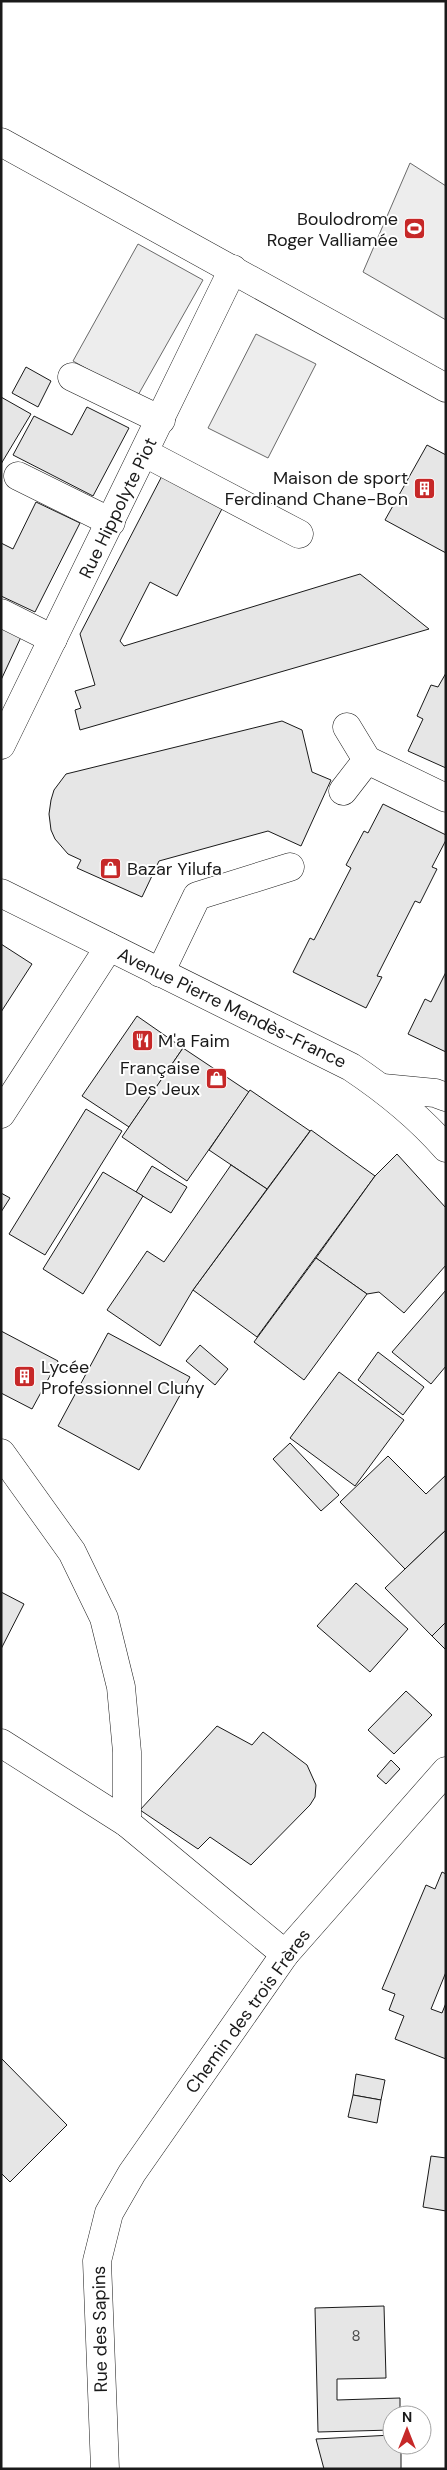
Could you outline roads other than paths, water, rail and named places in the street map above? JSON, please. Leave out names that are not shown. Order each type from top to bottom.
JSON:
[{"type":"street","points":[[1,142],[446,388]]},
{"type":"street","name":"Rue Hippolyte Piot","points":[[1,746],[233,269]]},
{"type":"street","points":[[72,376],[161,420]]},
{"type":"street","points":[[145,453],[299,534]]},
{"type":"street","points":[[18,476],[111,522]]},
{"type":"street","points":[[1,613],[53,639]]},
{"type":"street","points":[[347,727],[367,760],[446,798]]},
{"type":"street","points":[[343,791],[367,760]]},
{"type":"street","points":[[160,973],[196,896],[290,867]]},
{"type":"street","name":"Avenue Pierre Mendès-France","points":[[1,893],[352,1067],[383,1088],[419,1120],[446,1148]]},
{"type":"street","points":[[1,1114],[109,947]]},
{"type":"street","points":[[383,1088],[435,1093],[446,1096]]},
{"type":"street","points":[[1,1453],[72,1552],[104,1618],[121,1687],[127,1752],[127,1823]]},
{"type":"street","points":[[1,1743],[127,1823],[285,1954]]},
{"type":"street","name":"Chemin des trois Frères","points":[[120,2192],[285,1954],[446,1771]]},
{"type":"street","name":"Rue des Sapins","points":[[105,2469],[97,2261],[109,2213],[120,2192]]},
{"type":"place","name":"Boulodrome Roger Valliamée","points":[[414,229]]},
{"type":"place","name":"Maison de sport Ferdinand Chane-Bon","points":[[424,488]]},
{"type":"place","name":"Bazar Yilufa","points":[[111,869]]},
{"type":"place","name":"M'a Faim","points":[[142,1041]]},
{"type":"place","name":"Française Des Jeux","points":[[216,1078]]},
{"type":"place","name":"Lycée Professionnel Cluny","points":[[25,1377]]}]
